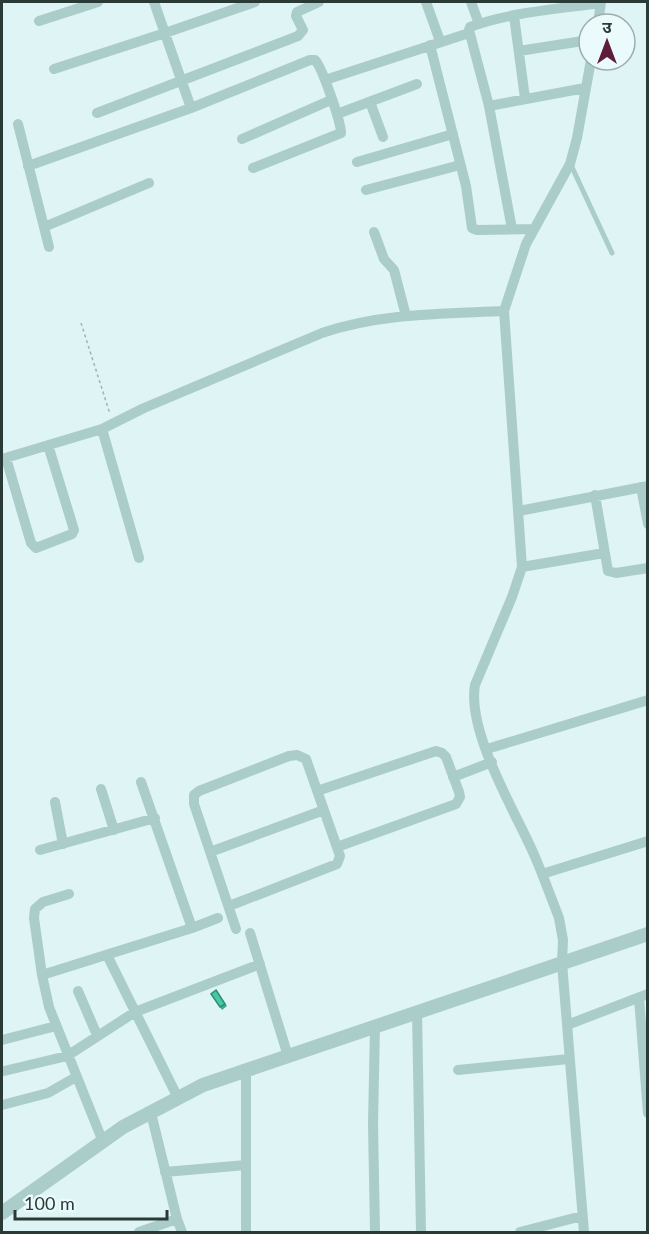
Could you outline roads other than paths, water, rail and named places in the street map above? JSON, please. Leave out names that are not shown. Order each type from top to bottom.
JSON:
[{"type":"street","points":[[39,21],[98,2]]},
{"type":"street","points":[[154,2],[191,108]]},
{"type":"street","points":[[54,69],[255,2]]},
{"type":"street","points":[[97,113],[298,36],[303,30],[296,16],[297,12],[319,2]]},
{"type":"street","points":[[426,2],[468,196],[472,228],[477,230],[533,229]]},
{"type":"street","points":[[471,2],[479,24]]},
{"type":"street","points":[[512,229],[489,106],[469,33],[470,27],[514,16],[601,2]]},
{"type":"street","points":[[514,16],[525,98]]},
{"type":"street","points":[[325,80],[469,33]]},
{"type":"street","points":[[519,51],[577,42]]},
{"type":"street","points":[[28,166],[191,108],[310,60],[318,61],[337,114],[340,133],[253,168]]},
{"type":"street","points":[[584,1233],[560,918],[492,762],[474,711],[475,686],[522,567],[504,310],[526,244],[570,164],[588,72]]},
{"type":"street","points":[[337,114],[417,84]]},
{"type":"street","points":[[489,106],[585,88]]},
{"type":"street","points":[[242,139],[331,100]]},
{"type":"street","points":[[370,102],[383,137]]},
{"type":"street","points":[[18,124],[49,247]]},
{"type":"street","points":[[357,162],[453,134]]},
{"type":"street","points":[[366,190],[460,165]]},
{"type":"street","points":[[44,227],[150,183]]},
{"type":"street","points":[[374,232],[384,259],[394,270],[406,316]]},
{"type":"street","points":[[48,445],[74,530],[72,534],[36,548],[30,543],[4,458],[102,429],[144,408],[322,333],[373,319],[504,310]]},
{"type":"street","points":[[102,429],[139,558]]},
{"type":"street","points":[[519,511],[644,486],[648,524]]},
{"type":"street","points":[[595,495],[604,553],[610,573],[648,568]]},
{"type":"street","points":[[522,567],[604,553]]},
{"type":"street","points":[[487,749],[648,700]]},
{"type":"street","points":[[317,791],[436,751],[446,757],[460,797],[456,804],[337,847]]},
{"type":"street","points":[[229,906],[337,864],[340,856],[306,759],[297,754],[199,791],[194,795],[193,800],[236,929]]},
{"type":"street","points":[[453,777],[492,762]]},
{"type":"street","points":[[141,782],[192,928]]},
{"type":"street","points":[[101,789],[114,830]]},
{"type":"street","points":[[55,802],[63,844]]},
{"type":"street","points":[[210,852],[324,810]]},
{"type":"street","points":[[40,850],[155,818]]},
{"type":"street","points":[[542,874],[648,841]]},
{"type":"street","points":[[69,894],[43,902],[34,909],[42,975],[49,1007],[103,1142]]},
{"type":"street","points":[[42,975],[218,918]]},
{"type":"street","points":[[250,933],[288,1056]]},
{"type":"street","points":[[2,1213],[123,1127],[203,1085],[648,934]]},
{"type":"street","points":[[107,955],[178,1098]]},
{"type":"street","points":[[4,1071],[67,1056],[135,1012],[260,964]]},
{"type":"street","points":[[78,991],[97,1035]]},
{"type":"street","points":[[567,1025],[643,996],[648,1113]]},
{"type":"street","points":[[417,1012],[421,1233]]},
{"type":"street","points":[[2,1040],[56,1026]]},
{"type":"street","points":[[375,1026],[373,1124],[375,1233]]},
{"type":"street","points":[[458,1070],[569,1059]]},
{"type":"street","points":[[246,1070],[246,1233]]},
{"type":"street","points":[[2,1106],[48,1093],[76,1077]]},
{"type":"street","points":[[151,1113],[182,1233]]},
{"type":"street","points":[[165,1172],[246,1165]]},
{"type":"street","points":[[520,1233],[582,1216]]},
{"type":"street","points":[[139,1233],[177,1219]]},
{"type":"lane","points":[[570,164],[612,253]]}]
